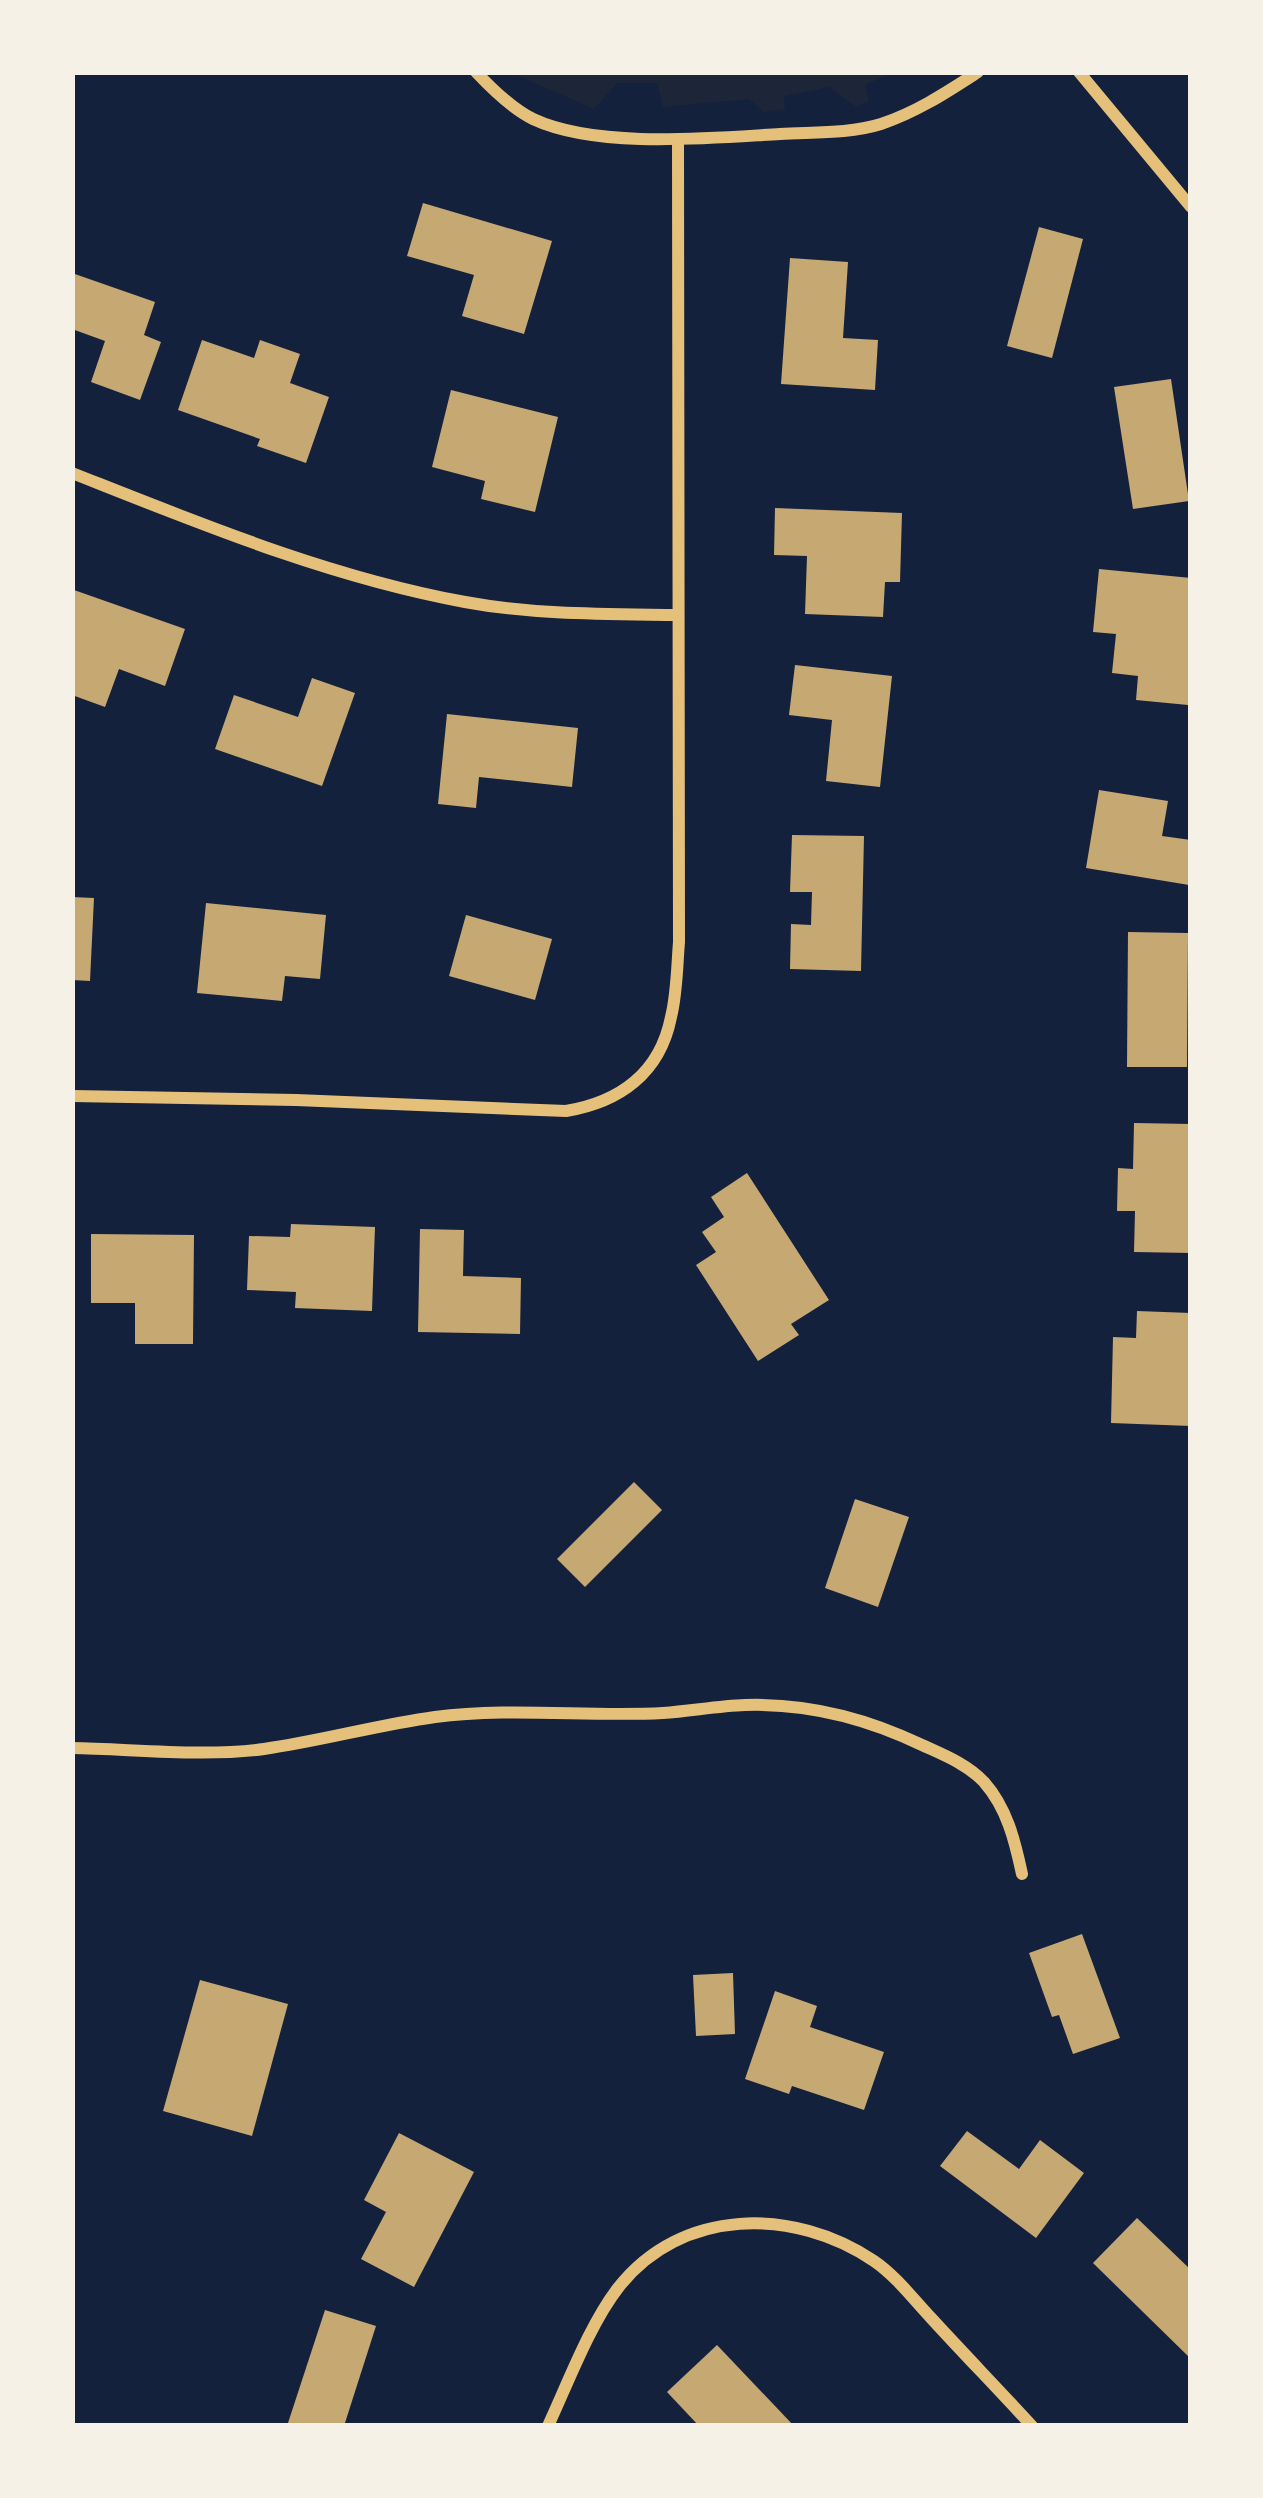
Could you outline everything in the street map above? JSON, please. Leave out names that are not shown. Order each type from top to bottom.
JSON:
[{"type":"street","points":[[476,72],[532,118],[586,134],[678,140],[878,125],[923,107],[978,72]]},
{"type":"street","points":[[1078,72],[1191,208]]},
{"type":"street","points":[[72,1096],[566,1111],[618,1095],[646,1071],[671,1017],[679,942],[678,140]]},
{"type":"street","points":[[72,473],[284,555],[362,579],[468,602],[549,613],[676,615]]},
{"type":"street","points":[[72,1748],[231,1751],[437,1717],[791,1706],[841,1714],[963,1764],[983,1781],[1003,1809],[1022,1874]]},
{"type":"street","points":[[548,2426],[619,2286],[675,2241],[697,2231],[744,2222],[792,2226],[833,2237],[886,2271],[1032,2426]]},
{"type":"shaded area","points":[[510,72],[894,72],[865,85],[869,101],[856,107],[829,87],[784,96],[785,109],[764,112],[749,99],[663,107],[657,83],[617,83],[594,109]]},
{"type":"building","points":[[423,203],[552,241],[524,334],[462,316],[474,275],[407,256]]},
{"type":"building","points":[[1039,227],[1083,239],[1052,358],[1007,346]]},
{"type":"building","points":[[790,258],[848,262],[843,338],[878,340],[875,390],[781,384]]},
{"type":"building","points":[[72,273],[155,302],[144,335],[161,342],[140,400],[91,382],[105,341],[72,329]]},
{"type":"building","points":[[202,340],[254,358],[260,340],[300,354],[290,383],[329,397],[306,463],[257,446],[260,439],[178,410]]},
{"type":"building","points":[[1171,379],[1189,501],[1133,509],[1114,387]]},
{"type":"building","points":[[451,390],[558,417],[535,512],[481,499],[485,481],[432,467]]},
{"type":"building","points":[[775,508],[902,513],[900,582],[885,582],[883,617],[805,614],[807,556],[774,555]]},
{"type":"building","points":[[1099,569],[1191,578],[1188,705],[1136,700],[1138,676],[1112,673],[1116,634],[1093,632]]},
{"type":"building","points":[[74,590],[185,629],[165,686],[119,669],[105,707],[72,695]]},
{"type":"building","points":[[795,665],[892,676],[880,787],[826,781],[832,720],[789,715]]},
{"type":"building","points":[[312,678],[355,693],[322,786],[215,749],[234,695],[298,717]]},
{"type":"building","points":[[447,714],[578,728],[572,787],[479,777],[476,808],[438,804]]},
{"type":"building","points":[[1099,790],[1168,801],[1162,836],[1191,840],[1189,885],[1086,868]]},
{"type":"building","points":[[792,835],[864,836],[861,971],[790,969],[791,924],[811,925],[812,892],[790,892]]},
{"type":"building","points":[[72,897],[94,898],[90,981],[72,980]]},
{"type":"building","points":[[206,903],[326,915],[320,979],[285,976],[282,1001],[197,993]]},
{"type":"building","points":[[466,915],[552,939],[535,1000],[449,976]]},
{"type":"building","points":[[1128,932],[1188,933],[1187,1067],[1127,1067]]},
{"type":"building","points":[[1134,1123],[1191,1124],[1191,1253],[1134,1252],[1135,1211],[1117,1211],[1118,1168],[1133,1169]]},
{"type":"building","points":[[747,1173],[829,1300],[791,1324],[799,1335],[758,1361],[696,1265],[716,1252],[702,1232],[724,1217],[711,1197]]},
{"type":"building","points":[[291,1224],[375,1227],[372,1311],[295,1308],[296,1292],[247,1290],[249,1236],[290,1237]]},
{"type":"building","points":[[420,1229],[464,1230],[463,1276],[521,1278],[520,1334],[418,1332]]},
{"type":"building","points":[[91,1234],[194,1235],[193,1344],[135,1344],[135,1303],[91,1303]]},
{"type":"building","points":[[1137,1311],[1191,1313],[1191,1426],[1111,1423],[1113,1337],[1136,1338]]},
{"type":"building","points":[[634,1482],[662,1510],[585,1587],[557,1559]]},
{"type":"building","points":[[855,1499],[909,1517],[878,1607],[825,1588]]},
{"type":"building","points":[[1082,1934],[1120,2038],[1073,2054],[1059,2015],[1052,2017],[1029,1953]]},
{"type":"building","points":[[733,1973],[735,2034],[696,2036],[693,1975]]},
{"type":"building","points":[[200,1980],[288,2004],[252,2136],[163,2111]]},
{"type":"building","points":[[775,1991],[817,2006],[810,2027],[884,2052],[864,2110],[792,2086],[789,2094],[745,2079]]},
{"type":"building","points":[[967,2131],[1019,2169],[1040,2140],[1084,2173],[1036,2238],[940,2166]]},
{"type":"building","points":[[399,2133],[474,2172],[414,2287],[361,2259],[386,2212],[364,2200]]},
{"type":"building","points":[[1137,2218],[1191,2270],[1191,2359],[1093,2263]]},
{"type":"building","points":[[325,2310],[376,2326],[344,2426],[287,2426]]},
{"type":"building","points":[[717,2345],[794,2426],[699,2426],[667,2392]]}]
